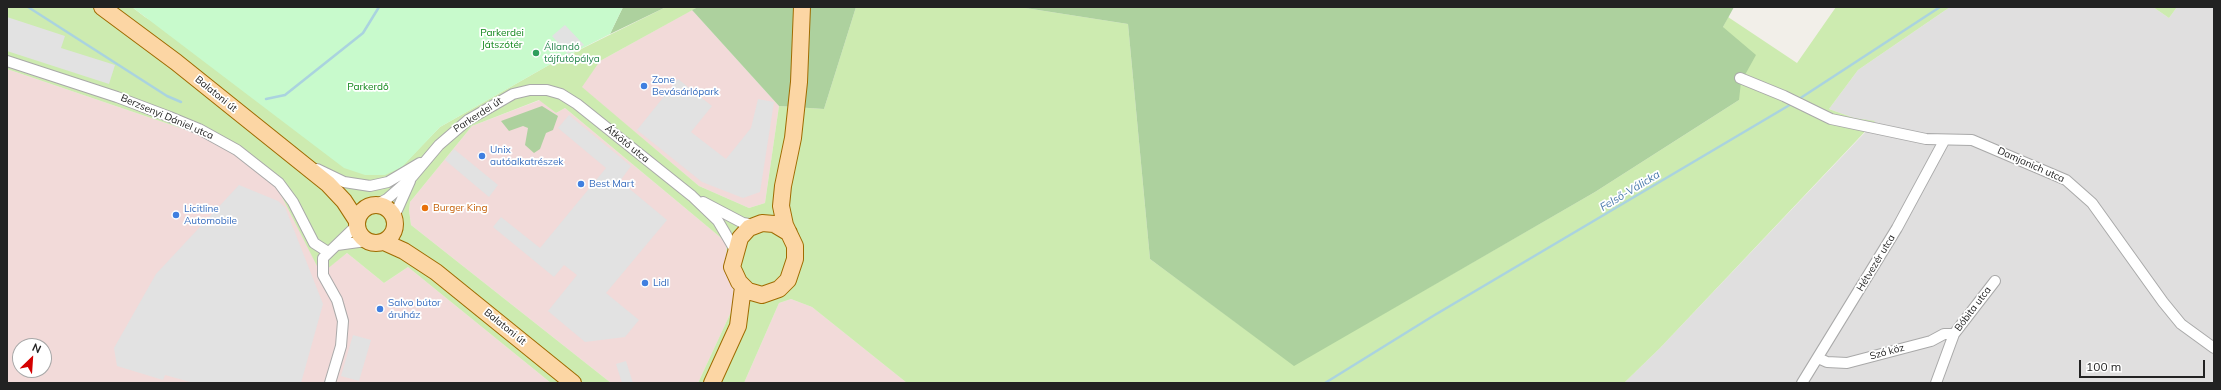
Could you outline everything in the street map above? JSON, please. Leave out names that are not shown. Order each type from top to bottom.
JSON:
[{"type":"main road","name":"Balatoni út","points":[[102,7],[176,62],[328,184],[344,201],[357,223],[361,236],[366,241],[371,243],[384,242],[404,251],[436,272],[574,383]]},
{"type":"main road","points":[[783,186],[759,224],[745,232],[735,250],[733,259],[734,273],[743,287],[754,294],[767,294],[775,292],[785,284],[793,268],[795,246],[788,233],[781,206],[783,186],[793,138],[797,103],[802,7]]},
{"type":"main road","name":"Balatoni út","points":[[328,184],[350,197],[388,208],[395,222],[436,272]]},
{"type":"main road","points":[[357,223],[361,211],[374,205]]},
{"type":"main road","points":[[384,242],[392,234],[395,222]]},
{"type":"main road","points":[[759,224],[774,224],[788,233]]},
{"type":"main road","points":[[738,326],[743,287]]},
{"type":"main road","points":[[712,383],[738,326],[754,305],[767,294]]},
{"type":"street","name":"Berzsenyi Dániel utca","points":[[7,61],[110,94],[170,117],[199,129],[238,150],[279,183],[293,202],[314,243],[328,252]]},
{"type":"street","name":"Damjanich utca","points":[[1740,78],[1802,104],[1831,119],[1877,130],[1944,141],[1972,140],[2066,180],[2077,188],[2092,203],[2158,296],[2181,324],[2214,348]]},
{"type":"street","name":"Parkerdei út","points":[[374,205],[387,199],[412,177],[455,129],[513,94],[539,89],[561,94]]},
{"type":"street","name":"Átkötő utca","points":[[561,94],[576,104],[692,196],[718,221],[735,250]]},
{"type":"street","name":"Hétvezér utca","points":[[1802,383],[1897,228],[1944,141]]},
{"type":"street","points":[[300,161],[344,182],[370,186],[388,182],[427,159]]},
{"type":"street","name":"Parkerdei út","points":[[395,222],[412,177]]},
{"type":"street","name":"Átkötő utca","points":[[692,196],[735,219],[759,224]]},
{"type":"street","points":[[330,383],[341,346],[343,327],[339,305],[323,275],[323,258],[357,223]]},
{"type":"street","points":[[337,245],[366,241]]},
{"type":"street","name":"Bóbita utca","points":[[1936,383],[1949,352],[1954,334],[1995,281]]},
{"type":"street","name":"Szó köz","points":[[1818,358],[1827,362],[1847,363],[1931,340],[1944,334],[1954,334]]},
{"type":"shaded area","points":[[1950,7],[2153,7],[2169,18],[2177,7],[2214,7],[2214,383],[1624,383],[1660,348],[1875,122],[1854,118],[1829,109],[1858,70]]},
{"type":"shaded area","points":[[692,10],[779,106],[765,203],[749,208],[699,186],[581,87],[600,61]]},
{"type":"shaded area","points":[[7,17],[65,36],[61,48],[115,65],[109,84],[7,51]]},
{"type":"shaded area","points":[[565,25],[584,45],[568,54],[552,36]]},
{"type":"shaded area","points":[[7,69],[201,135],[250,161],[275,183],[321,273],[347,253],[384,283],[408,267],[551,383],[7,383]]},
{"type":"shaded area","points":[[678,79],[712,106],[691,132],[726,159],[751,128],[758,99],[774,102],[760,192],[743,198],[702,182],[637,130]]},
{"type":"shaded area","points":[[540,100],[556,113],[565,108],[726,242],[729,281],[738,297],[698,383],[611,383],[411,225],[409,210],[410,202],[472,126]]},
{"type":"shaded area","points":[[569,115],[631,166],[620,181],[667,220],[606,293],[639,320],[625,337],[585,342],[548,311],[577,275],[564,265],[554,277],[493,227],[501,217],[540,248],[606,168],[558,128]]},
{"type":"shaded area","points":[[454,149],[498,185],[489,197],[445,160]]},
{"type":"shaded area","points":[[239,185],[278,201],[285,207],[323,304],[301,383],[194,383],[165,375],[163,380],[117,366],[114,348],[156,274]]},
{"type":"shaded area","points":[[791,299],[812,307],[907,383],[744,383],[779,303]]},
{"type":"shaded area","points":[[353,335],[371,340],[359,381],[341,376]]},
{"type":"shaded area","points":[[626,361],[633,383],[622,383],[616,364]]},
{"type":"green space","points":[[7,7],[132,7],[145,17],[402,166],[440,127],[549,65],[666,7],[698,7],[600,61],[582,87],[699,186],[749,208],[765,203],[779,106],[824,109],[856,7],[1019,7],[1128,24],[1150,259],[1294,365],[1595,192],[1739,100],[1723,27],[1728,17],[1797,63],[1836,7],[1950,7],[1858,70],[1829,109],[1854,118],[1875,121],[1660,348],[1624,383],[907,383],[812,307],[791,299],[779,303],[744,383],[698,383],[738,297],[729,281],[726,242],[565,108],[556,113],[539,100],[472,126],[410,202],[409,210],[411,225],[611,383],[551,383],[408,267],[384,283],[347,253],[321,274],[275,183],[250,161],[201,135],[7,69]]},
{"type":"green space","name":"Parkerdő","points":[[132,7],[623,7],[610,34],[549,65],[440,127],[402,167],[385,175],[365,175],[344,168]]},
{"type":"green space","points":[[623,7],[666,7],[610,34]]},
{"type":"green space","points":[[698,7],[856,7],[824,109],[779,106],[692,10]]},
{"type":"green space","points":[[1019,7],[1734,7],[1723,27],[1756,55],[1741,82],[1739,100],[1595,192],[1294,366],[1150,259],[1128,24]]},
{"type":"green space","points":[[2153,7],[2177,7],[2169,18]]},
{"type":"green space","points":[[542,106],[558,116],[553,130],[546,133],[540,149],[534,153],[525,145],[528,128],[523,126],[509,131],[501,121]]},
{"type":"waterway","points":[[28,7],[167,96],[181,102]]},
{"type":"waterway","points":[[266,99],[285,95],[363,33],[379,7]]},
{"type":"waterway","name":"Felső-Válicka","points":[[1799,99],[1940,7]]},
{"type":"waterway","name":"Felső-Válicka","points":[[1325,383],[1433,316],[1793,103]]},
{"type":"place","name":"Állandó tájfutópálya","points":[[536,53]]},
{"type":"place","name":"Zone Bevásárlópark","points":[[644,86]]},
{"type":"place","name":"Unix autóalkatrészek","points":[[482,156]]},
{"type":"place","name":"Best Mart","points":[[581,184]]},
{"type":"place","name":"Burger King","points":[[425,208]]},
{"type":"place","name":"Licitline Automobile","points":[[176,215]]},
{"type":"place","name":"Lidl","points":[[645,283]]},
{"type":"place","name":"Salvo bútor áruház","points":[[380,309]]},
{"type":"park label","name":"Parkerdei Játszótér","points":[[502,38]]}]
